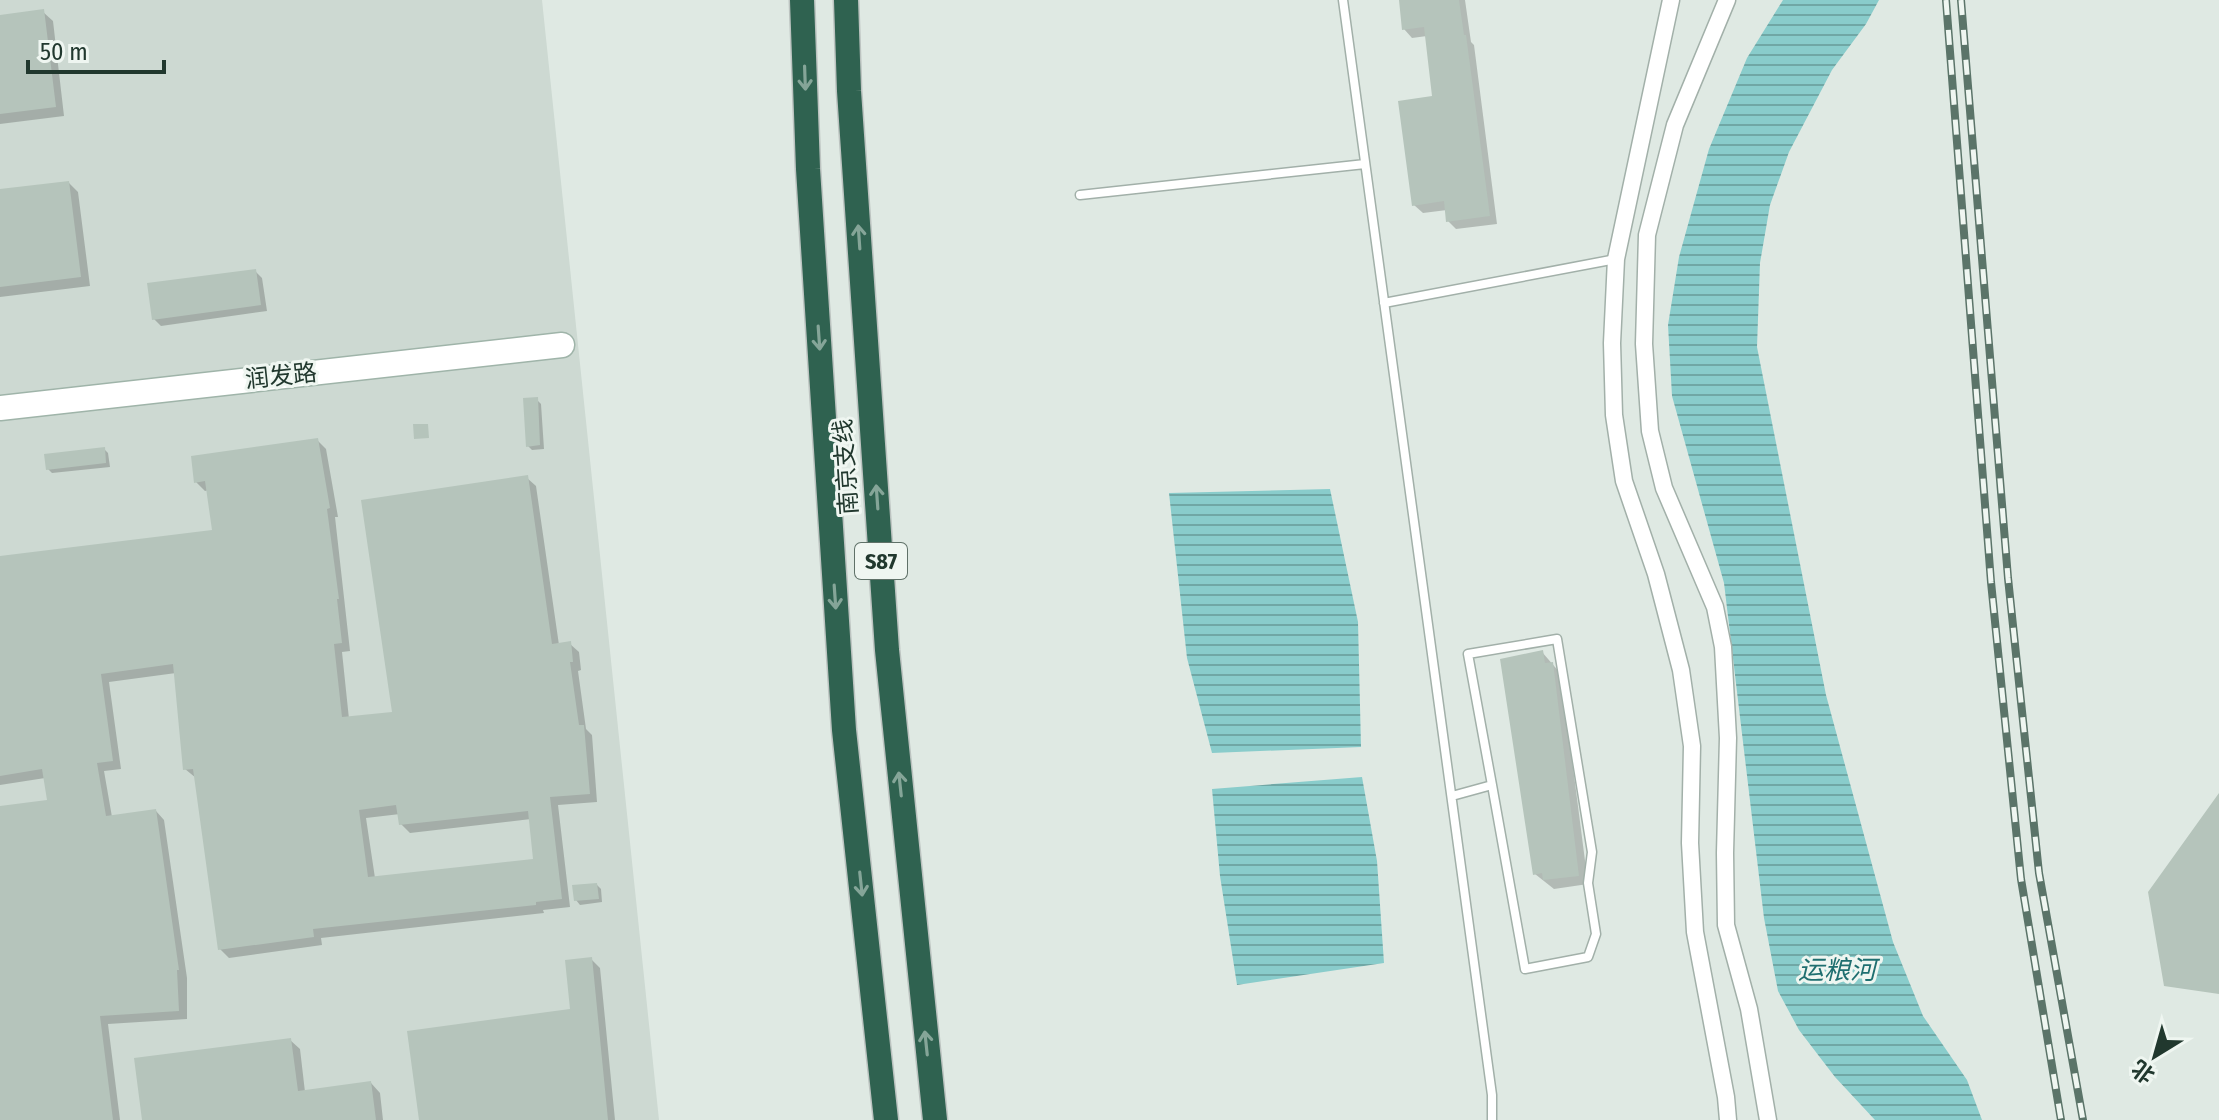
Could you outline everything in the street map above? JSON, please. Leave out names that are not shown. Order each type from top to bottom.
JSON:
[{"type":"highway","name":"南京支线","points":[[802,0],[808,169],[844,730],[886,1120]]},
{"type":"highway","name":"南京支线","points":[[846,0],[849,91],[887,650],[935,1120]]},
{"type":"street","points":[[1671,0],[1616,259],[1612,343],[1614,415],[1624,481],[1656,574],[1681,670],[1692,746],[1690,843],[1695,932],[1724,1083],[1728,1120]]},
{"type":"street","points":[[1727,0],[1675,125],[1647,235],[1644,344],[1650,431],[1664,488],[1715,607],[1723,647],[1728,738],[1726,925],[1749,1009],[1768,1120]]},
{"type":"street","name":"润发路","points":[[0,408],[562,345]]},
{"type":"lane","points":[[1343,0],[1492,1095],[1492,1120]]},
{"type":"lane","points":[[1080,195],[1365,164]]},
{"type":"lane","points":[[1384,303],[1616,259]]},
{"type":"lane","points":[[1557,639],[1592,852],[1588,883],[1596,934],[1588,957],[1525,969],[1492,785],[1468,654],[1557,639]]},
{"type":"lane","points":[[1452,796],[1492,785]]},
{"type":"shaded area","points":[[0,0],[542,0],[659,1120],[0,1120]]},
{"type":"water","name":"运粮河","points":[[1783,0],[1879,0],[1866,24],[1832,70],[1789,152],[1770,205],[1760,263],[1757,347],[1826,695],[1893,942],[1923,1016],[1967,1080],[1982,1120],[1875,1120],[1835,1077],[1799,1030],[1778,991],[1764,918],[1724,583],[1672,396],[1668,325],[1679,257],[1709,149],[1747,58]]},
{"type":"water","points":[[1330,489],[1358,622],[1361,747],[1212,753],[1187,658],[1169,493]]},
{"type":"water","points":[[1362,777],[1377,861],[1384,963],[1237,985],[1220,876],[1212,789]]},
{"type":"building","points":[[1399,0],[1459,0],[1490,216],[1446,222],[1444,201],[1412,206],[1398,101],[1432,96],[1424,27],[1402,30]]},
{"type":"building","points":[[44,9],[56,107],[0,114],[0,15]]},
{"type":"building","points":[[69,181],[81,277],[0,287],[0,189]]},
{"type":"building","points":[[256,269],[261,305],[152,320],[147,283]]},
{"type":"building","points":[[538,397],[540,445],[526,447],[523,398]]},
{"type":"building","points":[[413,424],[428,424],[429,438],[414,439]]},
{"type":"building","points":[[318,438],[330,508],[327,509],[339,599],[342,643],[334,644],[342,717],[392,712],[361,500],[528,475],[552,644],[571,641],[573,662],[570,662],[579,725],[584,725],[590,794],[550,797],[562,899],[536,902],[536,905],[313,929],[314,937],[218,950],[193,769],[183,770],[173,664],[101,674],[113,761],[97,763],[106,816],[156,809],[179,970],[179,1011],[100,1016],[113,1120],[0,1120],[0,806],[47,800],[42,769],[0,776],[0,556],[212,530],[205,481],[194,483],[191,456]],"holes":[[[396,805],[399,825],[528,811],[533,859],[368,877],[359,810]]]},
{"type":"building","points":[[105,447],[106,463],[46,470],[44,454]]},
{"type":"building","points":[[1543,650],[1545,663],[1553,662],[1579,876],[1543,880],[1542,873],[1533,875],[1500,659]]},
{"type":"building","points":[[2219,793],[2219,994],[2164,986],[2148,892]]},
{"type":"building","points":[[597,883],[599,899],[574,901],[572,885]]},
{"type":"building","points":[[592,957],[608,1120],[419,1120],[407,1031],[570,1009],[565,960]]},
{"type":"building","points":[[291,1038],[298,1091],[371,1081],[376,1120],[142,1120],[134,1058]]},
{"type":"railway","points":[[1946,0],[1991,582],[2021,879],[2061,1120]]},
{"type":"railway","points":[[1961,0],[2008,578],[2039,873],[2083,1120]]}]
